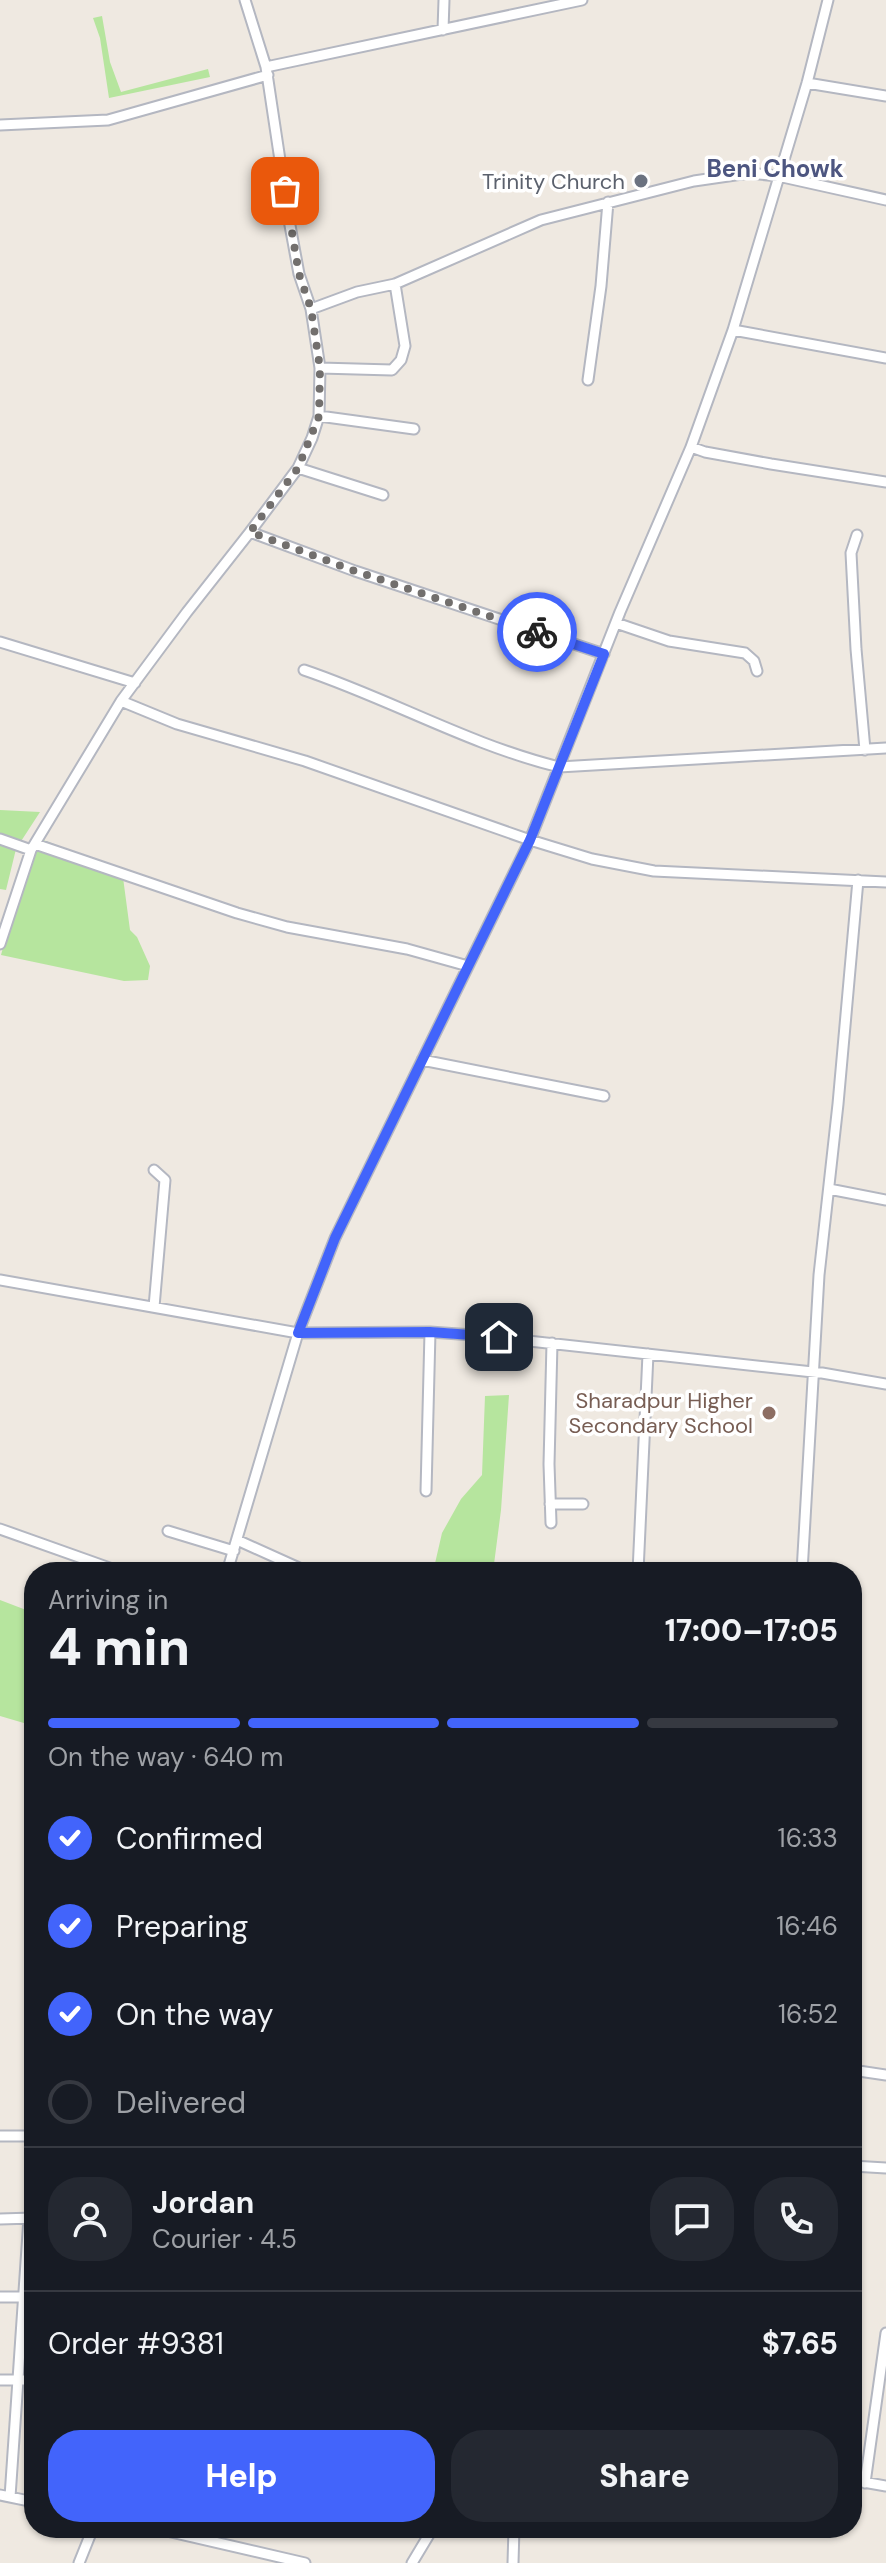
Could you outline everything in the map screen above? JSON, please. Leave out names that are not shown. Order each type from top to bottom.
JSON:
[{"type":"street","points":[[0,944],[33,847],[121,701],[298,468],[319,416],[320,368],[311,309],[294,247],[267,71],[245,0]]},
{"type":"street","points":[[443,30],[444,0]]},
{"type":"street","points":[[0,125],[108,120],[267,71],[582,0]]},
{"type":"street","points":[[230,1562],[298,1333],[335,1238],[530,840],[616,623],[691,447],[733,330],[807,83],[828,0]]},
{"type":"street","points":[[807,83],[886,96]]},
{"type":"street","points":[[311,309],[357,292],[395,284],[527,225],[694,181],[749,173],[778,176],[886,200]]},
{"type":"street","points":[[588,380],[601,286],[608,202]]},
{"type":"street","points":[[320,368],[392,370],[401,360],[405,346],[395,284]]},
{"type":"street","points":[[733,330],[886,358]]},
{"type":"street","points":[[319,416],[414,429]]},
{"type":"street","points":[[691,447],[771,464],[886,482]]},
{"type":"street","points":[[298,468],[383,495]]},
{"type":"street","points":[[250,532],[355,571],[604,654]]},
{"type":"street","points":[[857,535],[851,553],[865,750]]},
{"type":"street","points":[[616,623],[669,641],[745,653],[754,661],[757,671]]},
{"type":"street","points":[[0,642],[135,683]]},
{"type":"street","points":[[304,670],[354,687],[524,758],[559,767],[886,748]]},
{"type":"street","points":[[121,701],[177,724],[305,761],[592,859],[654,871],[886,882]]},
{"type":"street","points":[[0,839],[287,927],[407,949],[468,966]]},
{"type":"street","points":[[803,1562],[819,1275],[858,880]]},
{"type":"street","points":[[422,1060],[604,1096]]},
{"type":"street","points":[[154,1170],[165,1180],[154,1307]]},
{"type":"street","points":[[829,1189],[886,1200]]},
{"type":"street","points":[[0,1280],[298,1333],[430,1332],[813,1372],[886,1384]]},
{"type":"street","points":[[426,1491],[430,1332]]},
{"type":"street","points":[[551,1523],[552,1343]]},
{"type":"street","points":[[638,1562],[648,1354]]},
{"type":"street","points":[[550,1504],[583,1504]]},
{"type":"street","points":[[0,1529],[93,1562]]},
{"type":"street","points":[[168,1531],[234,1551]]},
{"type":"street","points":[[237,1540],[286,1562]]},
{"type":"street","points":[[862,2071],[886,2075]]},
{"type":"street","points":[[0,2136],[24,2136]]},
{"type":"street","points":[[862,2167],[886,2168]]},
{"type":"street","points":[[0,2219],[24,2218]]},
{"type":"street","points":[[0,2297],[24,2297]]},
{"type":"street","points":[[865,2483],[886,2333]]},
{"type":"street","points":[[5,2496],[24,2335]]},
{"type":"street","points":[[0,2380],[24,2380]]},
{"type":"street","points":[[862,2482],[886,2486]]},
{"type":"street","points":[[79,2563],[89,2538]]},
{"type":"street","points":[[195,2538],[305,2563]]},
{"type":"street","points":[[412,2563],[427,2538]]},
{"type":"street","points":[[513,2563],[514,2538]]},
{"type":"green space","points":[[102,16],[110,62],[121,92],[208,69],[210,77],[109,98],[100,38],[93,18]]},
{"type":"green space","points":[[0,810],[40,812],[16,849],[6,890],[0,889]]},
{"type":"green space","points":[[38,838],[122,870],[130,930],[137,937],[150,966],[148,980],[124,981],[1,955],[28,855]]},
{"type":"green space","points":[[509,1395],[494,1562],[435,1562],[442,1533],[461,1499],[482,1475],[485,1396]]},
{"type":"green space","points":[[0,1600],[24,1609],[24,1723],[0,1716]]},
{"type":"way so far","points":[[285,191],[299,274],[311,309],[320,368],[319,416],[298,468],[250,532],[537,632]]},
{"type":"place","name":"Trinity Church","points":[[641,181]]},
{"type":"place","name":"Sharadpur Higher Secondary School","points":[[769,1413]]},
{"type":"district","name":"Beni Chowk","points":[[775,169]]},
{"type":"route","points":[[499,1337],[430,1332],[298,1333],[335,1238],[530,840],[604,654],[537,632]]}]
